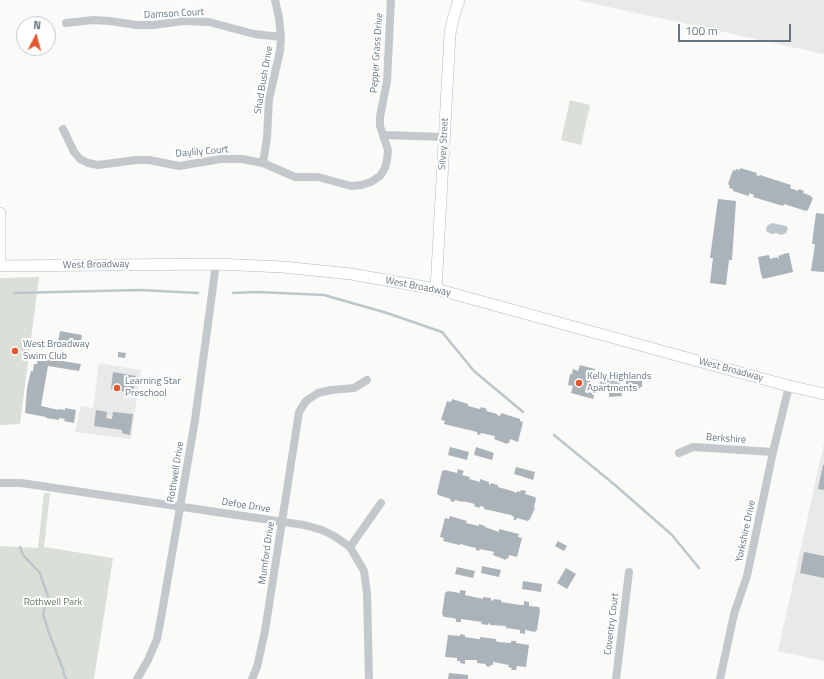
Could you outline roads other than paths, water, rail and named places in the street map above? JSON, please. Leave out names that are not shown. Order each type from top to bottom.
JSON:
[{"type":"main road","name":"Silvey Street","points":[[436,289],[450,34],[459,0]]},
{"type":"main road","points":[[0,217],[0,266]]},
{"type":"main road","name":"West Broadway","points":[[0,266],[216,264],[283,266],[351,274],[436,289],[789,386],[824,394]]},
{"type":"street","name":"Shad Bush Drive","points":[[263,163],[267,138],[269,99],[280,51],[280,18],[275,0]]},
{"type":"street","name":"Pepper Grass Drive","points":[[380,176],[385,168],[388,150],[380,126],[380,117],[387,81],[391,0]]},
{"type":"street","name":"Damson Court","points":[[66,23],[93,20],[110,20],[136,25],[153,25],[184,21],[209,22],[254,34],[281,37]]},
{"type":"street","name":"Daylily Court","points":[[63,129],[74,152],[84,161],[98,165],[136,160],[149,160],[179,166],[221,159],[242,159],[263,163],[295,177],[318,177],[351,186],[371,182],[380,176]]},
{"type":"street","points":[[383,135],[445,137]]},
{"type":"street","name":"Rothwell Drive","points":[[137,679],[148,660],[157,639],[195,420],[216,264]]},
{"type":"street","name":"Mumford Drive","points":[[252,679],[257,667],[265,631],[299,412],[306,401],[318,393],[354,388],[367,380]]},
{"type":"street","name":"Yorkshire Drive","points":[[720,679],[734,614],[747,576],[773,452],[789,386]]},
{"type":"street","name":"Berkshire","points":[[679,453],[693,447],[773,452]]},
{"type":"street","name":"Defoe Drive","points":[[0,482],[21,483],[180,506],[304,525],[322,530],[350,547],[364,571],[367,593],[369,679]]},
{"type":"street","points":[[350,547],[381,503]]},
{"type":"street","name":"Coventry Court","points":[[616,679],[629,572]]},
{"type":"waterway","points":[[14,293],[139,290],[198,293]]},
{"type":"waterway","points":[[233,293],[257,292],[324,295],[387,313],[442,332],[474,371],[523,412]]},
{"type":"waterway","points":[[554,435],[615,485],[672,535],[699,568]]},
{"type":"waterway","points":[[20,547],[23,555],[40,573],[48,596],[43,614],[64,675],[67,679]]},
{"type":"place","name":"West Broadway Swim Club","points":[[15,351]]},
{"type":"place","name":"Kelly Highlands Apartments","points":[[579,383]]},
{"type":"place","name":"Learning Star Preschool","points":[[117,388]]},
{"type":"park label","name":"Rothwell Park","points":[[53,603]]}]
